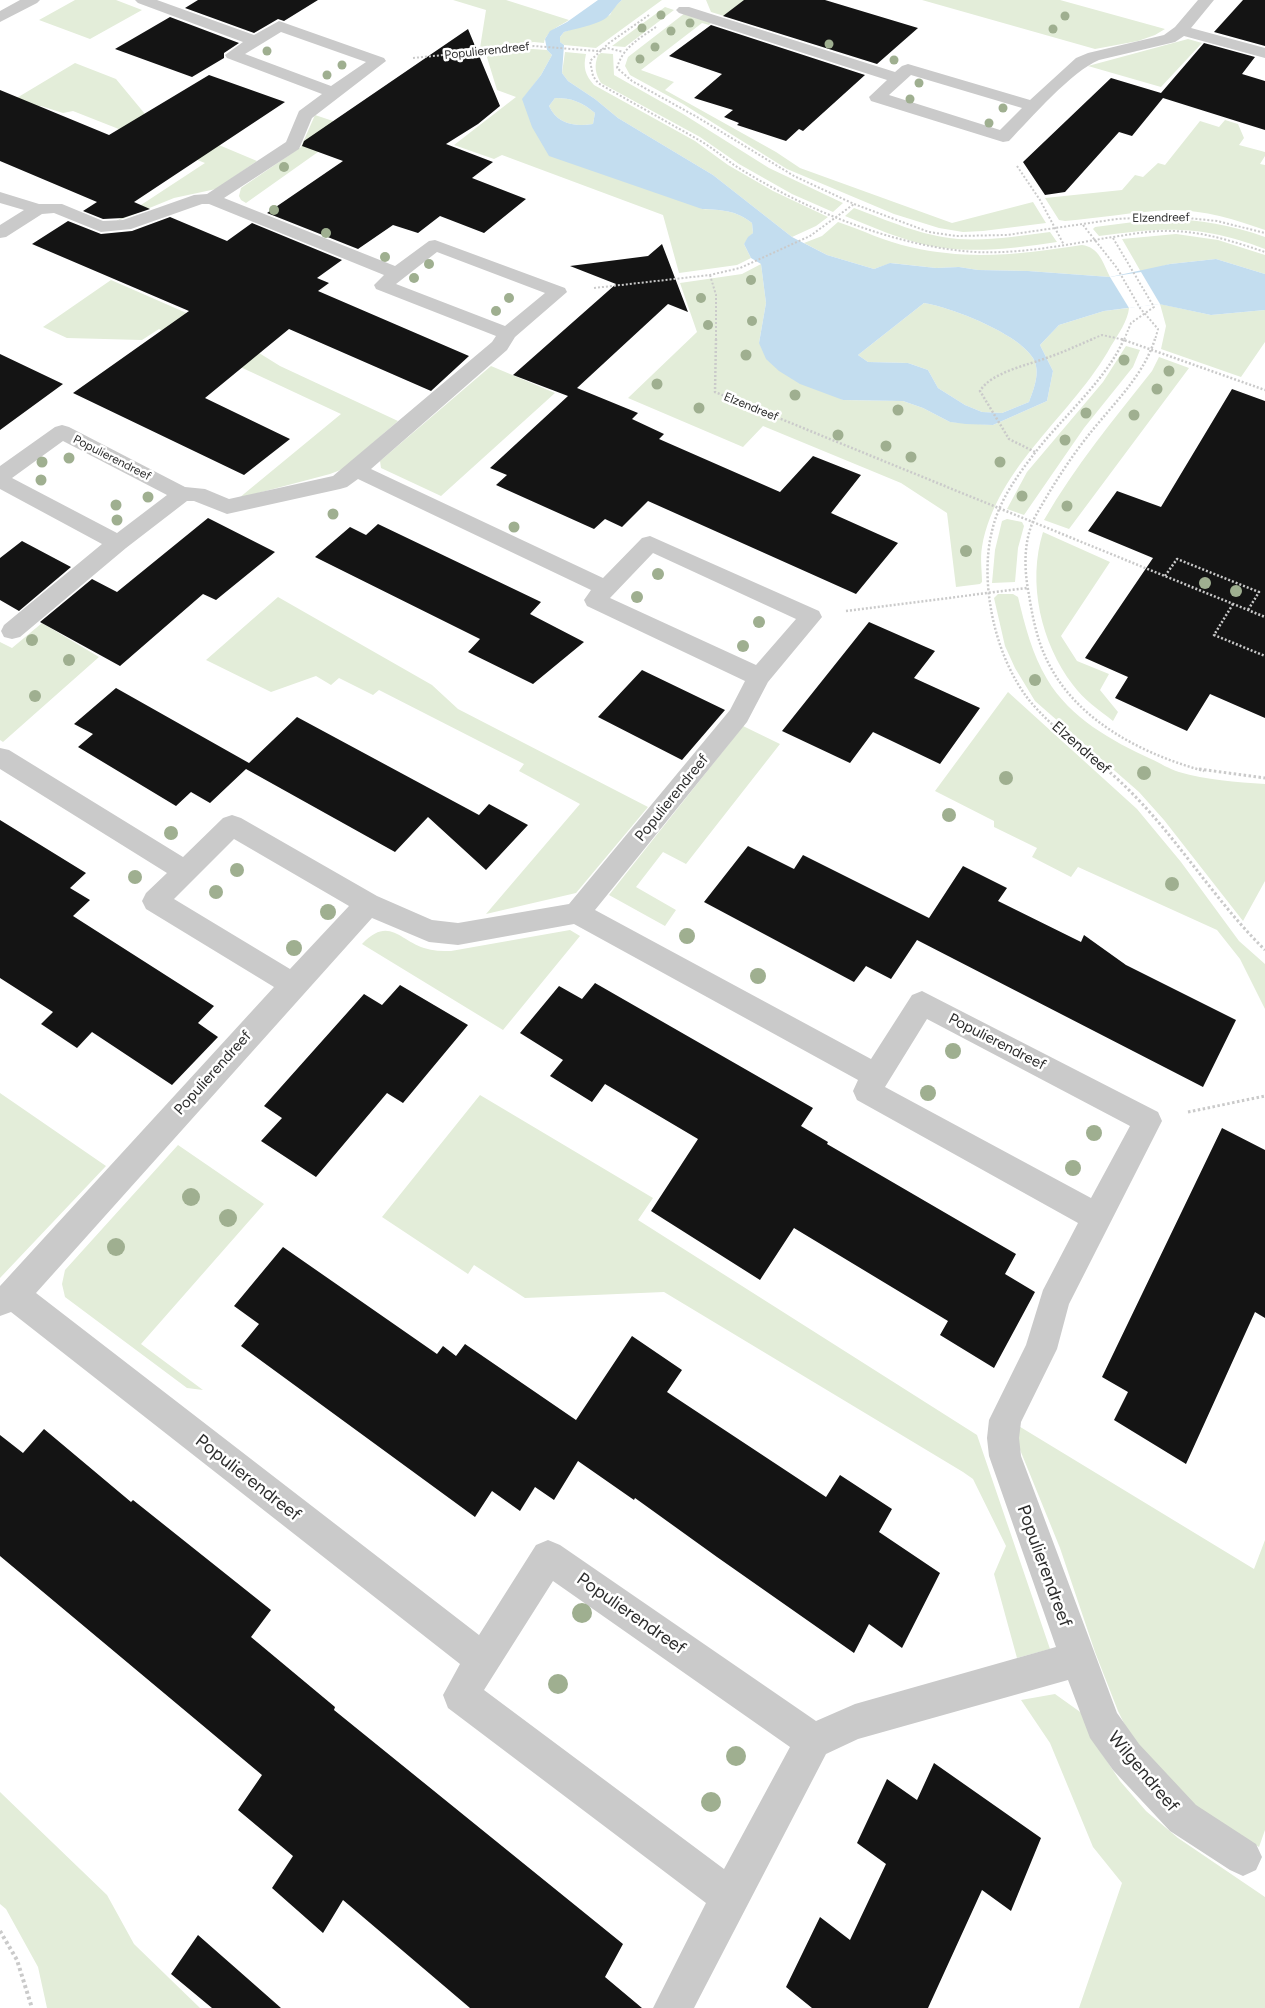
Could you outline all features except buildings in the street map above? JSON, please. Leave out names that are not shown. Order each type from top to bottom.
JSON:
[{"type":"street","points":[[0,17],[32,0]]},
{"type":"street","points":[[143,0],[256,41]]},
{"type":"street","points":[[1033,106],[908,69],[877,97],[1003,137],[1033,106],[1082,61],[1094,56],[1169,39],[1180,30],[1206,0]]},
{"type":"street","points":[[690,5],[898,78]]},
{"type":"street","points":[[333,92],[233,55],[279,26],[378,61]]},
{"type":"street","points":[[1180,30],[1265,53]]},
{"type":"street","points":[[211,199],[293,144],[305,115],[325,101],[333,92],[378,61]]},
{"type":"street","points":[[0,197],[38,209],[56,208],[101,227],[125,225],[200,198],[211,199],[398,274]]},
{"type":"street","points":[[0,233],[38,209]]},
{"type":"street","points":[[507,334],[383,285],[434,245],[558,292]]},
{"type":"street","name":"Populierendreef","points":[[118,543],[0,478],[62,432],[182,494],[197,494],[227,507],[340,482],[500,346],[507,334],[558,292]]},
{"type":"street","points":[[0,453],[19,463]]},
{"type":"street","points":[[356,470],[606,588]]},
{"type":"street","points":[[12,631],[118,543],[182,494]]},
{"type":"street","points":[[759,678],[595,600],[650,544],[811,617]]},
{"type":"street","name":"Populierendreef","points":[[577,913],[739,716],[759,678],[811,617]]},
{"type":"street","points":[[0,757],[185,871]]},
{"type":"street","points":[[293,985],[155,901],[232,825],[368,904],[429,931],[458,934],[577,913],[876,1076]]},
{"type":"street","name":"Populierendreef","points":[[368,904],[7,1298],[483,1660]]},
{"type":"street","name":"Populierendreef","points":[[1078,1659],[1005,1456],[1003,1438],[1005,1420],[1041,1349],[1054,1301],[1148,1121],[922,1003],[868,1091],[1097,1217]]},
{"type":"street","name":"Populierendreef","points":[[730,1897],[461,1695],[548,1557],[813,1742]]},
{"type":"street","points":[[673,2008],[813,1742],[854,1722],[1078,1659]]},
{"type":"street","name":"Wilgendreef","points":[[1078,1659],[1104,1725],[1126,1757],[1183,1818],[1243,1857]]},
{"type":"path","points":[[597,50],[608,48],[623,52],[673,14],[690,5]]},
{"type":"path","points":[[597,50],[608,45],[656,10]]},
{"type":"path","name":"Populierendreef","points":[[378,61],[534,46],[597,50]]},
{"type":"path","name":"Elzendreef","points":[[597,50],[590,61],[593,76],[598,83],[699,140],[756,178],[836,217],[892,238],[935,248],[990,252],[1096,241],[1145,232],[1174,231],[1220,237],[1265,252]]},
{"type":"path","name":"Elzendreef","points":[[623,52],[617,68],[632,81],[697,117],[785,171],[854,204],[929,232],[956,236],[1007,235],[1117,220],[1168,216],[1217,220],[1265,233]]},
{"type":"path","points":[[1003,137],[1003,146],[1040,200],[1064,245]]},
{"type":"path","points":[[558,292],[710,274],[740,268],[810,236],[854,204]]},
{"type":"path","points":[[1083,225],[1096,241]]},
{"type":"path","name":"Elzendreef","points":[[1113,238],[1154,306],[1131,323],[1124,340],[1100,376],[1021,470],[998,508],[987,545],[988,592],[1000,646],[1010,670],[1030,700],[1140,801],[1160,822],[1237,921],[1265,950]]},
{"type":"path","name":"Elzendreef","points":[[1096,241],[1117,268],[1140,308],[1158,329],[1152,350],[1132,384],[1090,434],[1061,475],[1033,522],[1027,548],[1025,570],[1027,588],[1039,639],[1055,675],[1094,719],[1139,748],[1166,759],[1205,771],[1265,778]]},
{"type":"path","name":"Elzendreef","points":[[710,274],[716,295],[716,392],[1265,617]]},
{"type":"path","points":[[1035,452],[1009,440],[980,391],[984,384],[1102,335],[1113,336],[1265,390]]},
{"type":"path","points":[[1165,576],[1177,559],[1259,592],[1248,610]]},
{"type":"path","points":[[811,617],[1027,588]]},
{"type":"path","points":[[1233,604],[1214,635],[1265,656]]},
{"type":"path","points":[[1148,1121],[1265,1096]]},
{"type":"path","points":[[0,1931],[17,1960],[32,2008]]},
{"type":"green space","points":[[75,0],[116,0],[142,10],[90,39],[39,20]]},
{"type":"green space","points":[[453,0],[506,0],[569,20],[550,32],[544,43],[534,42],[480,48],[486,10]]},
{"type":"green space","points":[[622,0],[662,0],[596,48],[564,45],[560,42],[560,37],[564,32],[610,15],[614,7]]},
{"type":"green space","points":[[706,0],[797,0],[784,34],[711,12]]},
{"type":"green space","points":[[922,0],[1060,0],[1165,29],[1138,41],[1095,49]]},
{"type":"green space","points":[[665,7],[674,10],[625,47],[612,46]]},
{"type":"green space","points":[[685,13],[711,23],[709,25],[702,23],[641,70],[674,82],[665,90],[776,152],[800,168],[952,223],[1033,202],[1046,223],[963,232],[939,228],[894,214],[787,169],[683,104],[630,75],[625,66],[628,57]]},
{"type":"green space","points":[[1188,39],[1202,43],[1161,87],[1088,66]]},
{"type":"green space","points":[[532,49],[547,50],[552,55],[541,75],[523,99],[702,209],[740,215],[752,223],[753,233],[744,244],[751,258],[737,265],[679,273],[663,215],[502,155],[494,159],[454,145],[516,97],[497,90],[486,54]]},
{"type":"green space","points":[[565,52],[586,54],[586,71],[594,85],[695,141],[728,165],[773,191],[828,217],[816,226],[792,237],[713,175],[618,118],[595,99],[568,81],[562,73]]},
{"type":"green space","points":[[601,53],[613,54],[614,75],[683,114],[769,168],[843,203],[833,212],[792,194],[739,164],[700,137],[601,83],[596,73],[596,63],[598,55]]},
{"type":"green space","points":[[75,63],[116,79],[145,114],[257,161],[216,189],[174,198],[115,222],[205,163],[73,111],[63,113],[41,106],[33,106],[15,99]]},
{"type":"green space","points":[[555,98],[576,101],[586,106],[595,113],[593,124],[567,123],[557,117],[549,106]]},
{"type":"green space","points":[[315,115],[342,124],[318,152],[246,203],[241,200],[239,196],[241,188],[301,147]]},
{"type":"green space","points":[[1225,120],[1238,124],[1244,138],[1239,145],[1265,152],[1265,156],[1260,164],[1265,165],[1265,230],[1217,215],[1180,210],[1065,221],[1059,220],[1045,198],[1122,190],[1135,175],[1143,177],[1158,163],[1165,165],[1200,121],[1219,127]]},
{"type":"green space","points":[[854,208],[931,235],[958,239],[981,239],[1050,232],[1057,242],[978,250],[931,246],[898,237],[845,216]]},
{"type":"green space","points":[[1165,218],[1215,224],[1253,233],[1265,237],[1265,249],[1242,241],[1202,232],[1163,230],[1099,236],[1093,229],[1095,227]]},
{"type":"green space","points":[[838,222],[901,245],[954,254],[996,255],[1082,245],[1088,246],[1103,261],[1110,277],[1028,271],[978,270],[959,267],[936,268],[891,263],[874,269],[827,255],[804,243],[822,236]]},
{"type":"green space","points":[[1176,234],[1218,240],[1265,255],[1265,274],[1216,259],[1170,264],[1141,272],[1122,239]]},
{"type":"green space","points":[[761,264],[766,303],[759,343],[843,400],[903,401],[923,408],[950,422],[993,425],[1047,401],[1053,371],[1040,345],[1059,325],[1104,311],[1129,308],[1122,327],[1095,371],[1019,466],[1003,491],[990,518],[982,547],[982,582],[980,584],[956,587],[947,513],[901,483],[763,426],[743,447],[628,398],[697,332],[680,283],[742,274]]},
{"type":"green space","points":[[111,280],[214,325],[280,366],[398,421],[343,469],[239,498],[341,414],[159,329],[142,340],[67,338],[43,327]]},
{"type":"green space","points":[[924,303],[950,310],[983,323],[1014,340],[1025,349],[1033,358],[1037,374],[1029,402],[1002,413],[982,412],[965,405],[938,388],[928,370],[908,363],[868,362],[858,355]]},
{"type":"green space","points":[[1160,304],[1211,315],[1265,310],[1265,342],[1241,377],[1161,349],[1166,326]]},
{"type":"green space","points":[[1126,346],[1140,350],[1133,367],[1084,428],[1024,515],[1007,509],[1027,472],[1103,382]]},
{"type":"green space","points":[[1159,357],[1189,368],[1069,529],[1044,520],[1082,462],[1152,371]]},
{"type":"green space","points":[[491,366],[555,393],[441,496],[381,468],[380,461]]},
{"type":"green space","points":[[1007,519],[1022,522],[1024,526],[1018,548],[1015,582],[992,583],[995,550],[1002,521]]},
{"type":"green space","points":[[1043,532],[1110,562],[1061,636],[1077,661],[1109,674],[1100,690],[1118,712],[1113,721],[1086,700],[1073,685],[1053,651],[1045,632],[1037,592],[1036,572],[1038,551]]},
{"type":"green space","points":[[998,594],[1013,594],[1018,597],[1033,650],[1047,679],[1067,705],[1093,727],[1122,744],[1179,772],[1210,779],[1265,784],[1265,881],[1243,921],[1164,820],[1139,792],[1035,701],[1015,668],[1005,646],[994,598]]},
{"type":"green space","points":[[278,597],[432,685],[458,709],[648,807],[576,893],[486,914],[580,804],[519,771],[524,764],[379,690],[373,695],[339,678],[331,685],[316,676],[271,692],[206,660]]},
{"type":"green space","points":[[42,623],[99,657],[3,742],[0,740],[0,642],[12,648]]},
{"type":"green space","points":[[1008,692],[1137,809],[1181,862],[1239,941],[1265,964],[1265,1009],[1240,959],[1217,930],[1078,867],[1071,877],[1032,857],[1037,848],[994,827],[994,821],[935,791]]},
{"type":"green space","points":[[743,726],[780,744],[686,864],[663,852],[636,887],[676,910],[665,926],[609,895]]},
{"type":"green space","points":[[570,930],[580,936],[503,1030],[362,944],[371,936],[387,931],[394,932],[424,948],[451,951]]},
{"type":"green space","points":[[0,1093],[106,1166],[0,1278]]},
{"type":"green space","points":[[480,1095],[653,1198],[638,1220],[977,1435],[1050,1649],[1017,1658],[994,1574],[1006,1546],[973,1479],[963,1472],[664,1292],[525,1298],[474,1265],[468,1274],[382,1217]]},
{"type":"green space","points":[[178,1145],[264,1204],[141,1344],[203,1390],[187,1388],[65,1297],[62,1284],[65,1270]]},
{"type":"green space","points":[[1017,1425],[1254,1569],[1265,1540],[1265,1830],[1259,1847],[1183,1800],[1142,1760],[1118,1711],[1095,1652],[1060,1548],[1014,1435]]},
{"type":"green space","points":[[1055,1694],[1083,1714],[1097,1746],[1120,1781],[1146,1811],[1178,1838],[1265,1897],[1265,2008],[1079,2008],[1122,1883],[1093,1847],[1050,1743],[1021,1700]]},
{"type":"green space","points":[[0,1792],[107,1895],[134,1944],[200,2008],[47,2008],[38,1967],[6,1909],[0,1904]]},
{"type":"water","points":[[598,0],[622,0],[603,20],[564,32],[560,37],[560,42],[564,45],[562,73],[568,81],[595,99],[618,118],[713,175],[792,237],[827,255],[874,269],[890,263],[936,268],[959,267],[978,270],[1028,271],[1110,277],[1170,264],[1216,259],[1265,274],[1265,310],[1211,315],[1159,304],[1104,311],[1059,325],[1040,345],[1053,371],[1047,401],[993,425],[950,422],[923,408],[903,401],[843,400],[800,384],[779,371],[766,359],[759,343],[766,303],[761,264],[751,258],[744,244],[753,233],[752,223],[734,213],[702,209],[549,156],[532,127],[522,99],[541,75],[552,55],[547,50],[545,39],[550,31],[567,22]],"holes":[[[555,98],[576,101],[586,106],[595,113],[593,124],[567,123],[557,117],[549,106]],[[924,303],[950,310],[983,323],[1014,340],[1025,349],[1033,358],[1037,374],[1029,402],[1002,413],[982,412],[965,405],[938,388],[928,370],[908,363],[868,362],[858,355]]]},
{"type":"pier","points":[[1141,272],[1160,304],[1129,308],[1110,277]]}]
